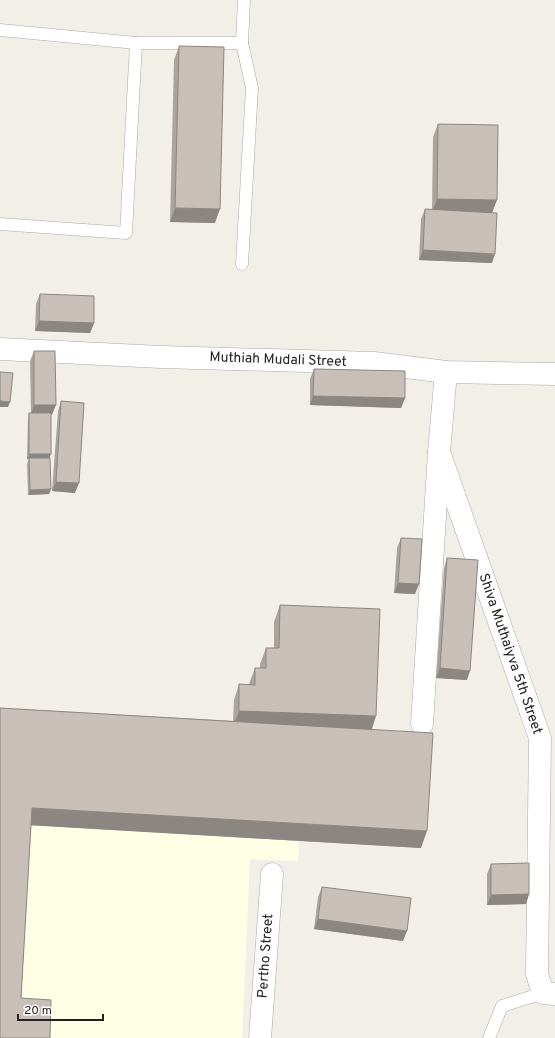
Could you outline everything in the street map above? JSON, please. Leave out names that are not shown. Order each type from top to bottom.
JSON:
[{"type":"street","name":"Muthiah Mudali Street","points":[[0,349],[162,357],[374,363],[446,372],[555,374]]},
{"type":"street","points":[[422,724],[439,452],[446,372]]},
{"type":"street","name":"Shiva Muthaiyva 5th Street","points":[[439,452],[540,738],[537,974],[549,993]]},
{"type":"street","name":"Pertho Street","points":[[260,1038],[272,874]]},
{"type":"lane","points":[[242,264],[252,88],[242,43],[244,0]]},
{"type":"lane","points":[[0,30],[136,43],[242,43]]},
{"type":"lane","points":[[0,224],[126,233],[136,43]]},
{"type":"lane","points":[[489,1038],[502,1006],[549,993]]},
{"type":"shaded area","points":[[0,717],[304,739],[298,861],[250,859],[242,1038],[0,1038]]},
{"type":"building","points":[[179,46],[224,47],[220,209],[175,208]]},
{"type":"building","points":[[438,124],[498,125],[497,200],[437,199]]},
{"type":"building","points":[[425,209],[497,213],[495,254],[423,250]]},
{"type":"building","points":[[40,294],[94,296],[94,323],[39,321]]},
{"type":"building","points":[[34,351],[55,351],[56,405],[34,405]]},
{"type":"building","points":[[314,369],[405,371],[405,398],[313,396]]},
{"type":"building","points":[[0,372],[13,373],[10,402],[0,401]]},
{"type":"building","points":[[61,401],[84,403],[79,483],[56,482]]},
{"type":"building","points":[[29,413],[51,413],[51,454],[29,454]]},
{"type":"building","points":[[29,458],[50,458],[51,489],[30,490]]},
{"type":"building","points":[[401,538],[422,539],[419,584],[398,583]]},
{"type":"building","points":[[447,558],[478,560],[470,671],[440,668]]},
{"type":"building","points":[[280,605],[380,609],[376,716],[239,711],[239,684],[255,685],[255,668],[266,668],[266,648],[279,648]]},
{"type":"building","points":[[0,708],[433,733],[427,831],[32,808],[21,998],[51,1000],[50,1038],[0,1038]]},
{"type":"building","points":[[529,863],[529,894],[491,895],[491,864]]},
{"type":"building","points":[[322,887],[411,898],[407,931],[318,919]]}]
